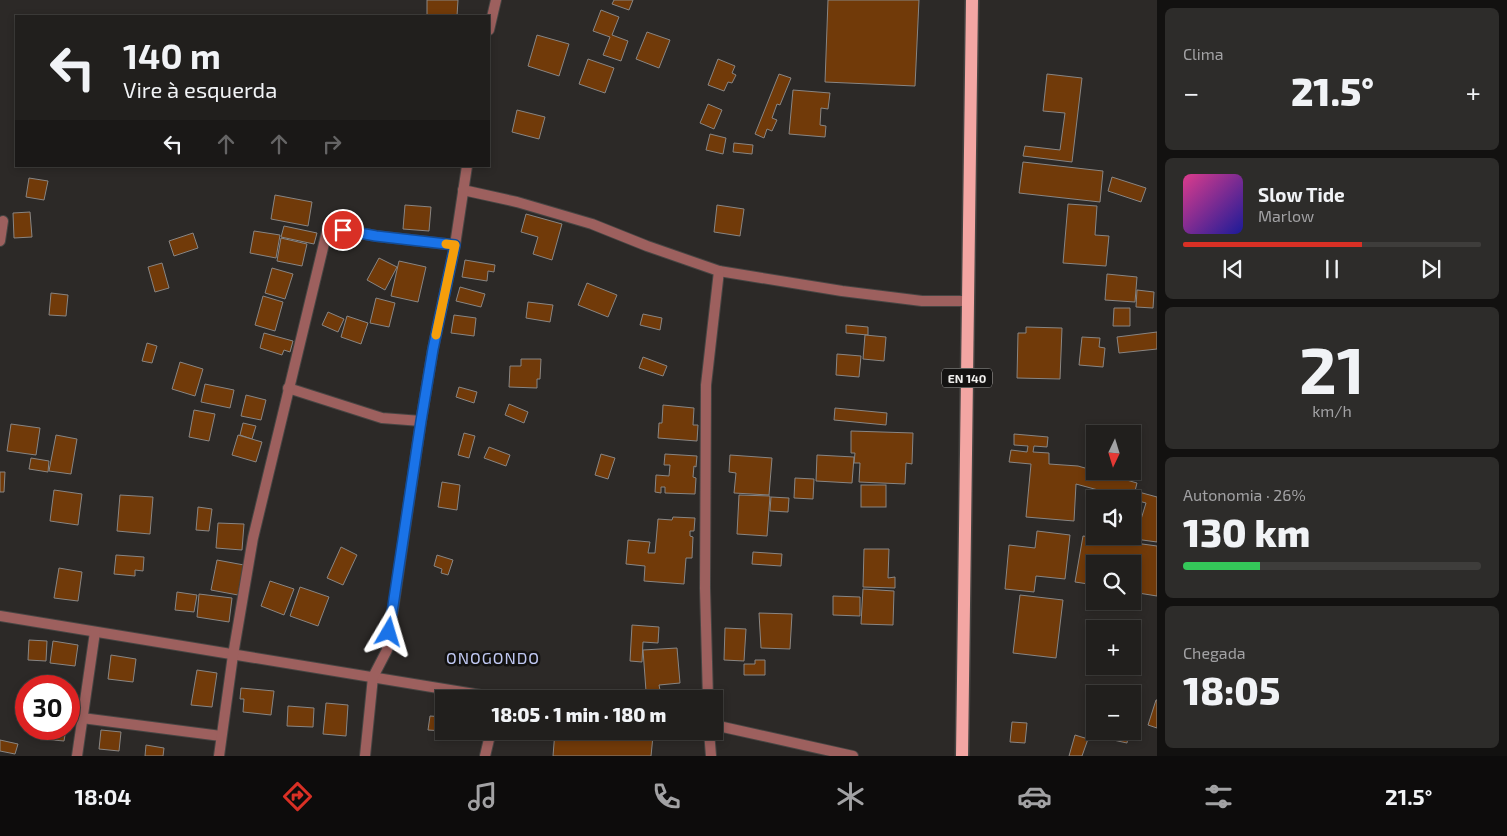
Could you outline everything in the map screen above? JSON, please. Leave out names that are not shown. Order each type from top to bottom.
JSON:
[{"type":"main road","name":"EN 140","points":[[962,756],[972,0]]},
{"type":"street","points":[[490,26],[496,0]]},
{"type":"street","points":[[365,756],[373,677],[387,650],[421,421],[433,349],[455,245],[467,167]]},
{"type":"street","points":[[463,190],[518,202],[592,224],[647,246],[719,270],[842,291],[922,301],[968,301]]},
{"type":"street","points":[[0,241],[2,221]]},
{"type":"street","points":[[219,756],[252,538],[328,228],[376,236],[455,245]]},
{"type":"street","points":[[708,690],[705,588],[706,385],[719,270]]},
{"type":"street","points":[[288,388],[382,418],[421,421]]},
{"type":"street","points":[[0,616],[451,690]]},
{"type":"street","points":[[77,756],[95,632]]},
{"type":"street","points":[[82,718],[222,736]]},
{"type":"street","points":[[723,727],[853,756]]},
{"type":"street","points":[[485,756],[488,740]]},
{"type":"street","points":[[709,740],[710,756]]},
{"type":"building","points":[[427,0],[458,0],[457,15],[427,15]]},
{"type":"building","points":[[614,0],[633,0],[629,10],[612,4]]},
{"type":"building","points":[[828,0],[919,0],[915,86],[825,82]]},
{"type":"building","points":[[601,10],[619,17],[612,35],[628,41],[621,61],[603,55],[610,37],[593,31]]},
{"type":"building","points":[[647,32],[670,40],[659,68],[636,59]]},
{"type":"building","points":[[537,35],[569,44],[559,76],[528,66]]},
{"type":"building","points":[[588,59],[614,68],[605,93],[579,84]]},
{"type":"building","points":[[718,59],[735,66],[732,73],[736,75],[732,83],[728,82],[724,91],[708,85]]},
{"type":"building","points":[[779,74],[791,78],[780,105],[777,104],[772,118],[777,120],[772,131],[767,129],[764,138],[755,134]]},
{"type":"building","points":[[1047,74],[1082,78],[1072,162],[1023,156],[1025,146],[1060,150],[1065,113],[1043,111]]},
{"type":"building","points":[[793,90],[830,93],[828,109],[821,108],[820,125],[826,126],[825,137],[789,134]]},
{"type":"building","points":[[708,104],[722,110],[714,129],[700,123]]},
{"type":"building","points":[[517,110],[545,117],[539,139],[512,132]]},
{"type":"building","points":[[710,134],[726,138],[723,154],[706,150]]},
{"type":"building","points":[[734,143],[753,145],[752,154],[733,152]]},
{"type":"building","points":[[1023,162],[1103,171],[1100,202],[1019,193]]},
{"type":"building","points":[[1112,177],[1146,188],[1141,202],[1108,191]]},
{"type":"building","points":[[29,178],[48,181],[44,200],[26,197]]},
{"type":"building","points":[[275,195],[312,202],[308,226],[271,219]]},
{"type":"building","points":[[1068,204],[1097,206],[1095,235],[1109,236],[1106,266],[1063,263]]},
{"type":"building","points":[[405,205],[431,207],[429,231],[403,229]]},
{"type":"building","points":[[717,205],[744,209],[740,236],[714,232]]},
{"type":"building","points":[[30,212],[32,237],[14,238],[13,213]]},
{"type":"building","points":[[526,214],[562,224],[552,260],[533,254],[538,237],[521,232]]},
{"type":"building","points":[[284,226],[317,233],[314,244],[281,237]]},
{"type":"building","points":[[254,231],[280,235],[276,258],[250,253]]},
{"type":"building","points":[[193,233],[198,248],[174,256],[169,241]]},
{"type":"building","points":[[281,238],[307,244],[302,266],[277,261]]},
{"type":"building","points":[[379,258],[397,267],[385,290],[367,280]]},
{"type":"building","points":[[465,260],[495,265],[494,272],[488,271],[487,281],[462,277]]},
{"type":"building","points":[[399,261],[426,267],[418,302],[391,296]]},
{"type":"building","points":[[162,263],[169,288],[155,292],[148,267]]},
{"type":"building","points":[[272,268],[293,274],[285,299],[265,293]]},
{"type":"building","points":[[1107,274],[1137,277],[1135,302],[1105,300]]},
{"type":"building","points":[[587,283],[617,295],[608,317],[578,305]]},
{"type":"building","points":[[460,287],[485,294],[481,307],[456,301]]},
{"type":"building","points":[[1137,290],[1154,292],[1153,308],[1136,307]]},
{"type":"building","points":[[51,293],[68,295],[66,316],[49,315]]},
{"type":"building","points":[[263,296],[283,302],[275,331],[255,325]]},
{"type":"building","points":[[376,298],[395,303],[389,327],[370,323]]},
{"type":"building","points":[[528,302],[553,305],[550,322],[526,318]]},
{"type":"building","points":[[1114,308],[1130,308],[1130,326],[1113,326]]},
{"type":"building","points":[[328,312],[344,319],[338,332],[322,325]]},
{"type":"building","points":[[643,314],[662,318],[660,330],[640,325]]},
{"type":"building","points":[[454,315],[476,318],[474,336],[451,333]]},
{"type":"building","points":[[347,316],[368,323],[361,344],[341,337]]},
{"type":"building","points":[[846,325],[868,327],[868,335],[846,333]]},
{"type":"building","points":[[1026,327],[1062,328],[1060,379],[1017,378],[1018,333],[1026,333]]},
{"type":"building","points":[[1157,332],[1157,349],[1119,353],[1117,337]]},
{"type":"building","points":[[264,333],[293,341],[290,352],[284,350],[282,355],[260,348]]},
{"type":"building","points":[[865,335],[886,337],[884,361],[863,359]]},
{"type":"building","points":[[1082,337],[1100,338],[1099,347],[1105,348],[1103,367],[1079,365]]},
{"type":"building","points":[[147,343],[157,346],[152,363],[142,361]]},
{"type":"building","points":[[837,354],[861,356],[859,377],[836,375]]},
{"type":"building","points":[[643,357],[667,366],[663,376],[639,368]]},
{"type":"building","points":[[521,359],[541,359],[540,379],[537,379],[537,388],[509,387],[510,366],[521,366]]},
{"type":"building","points":[[180,362],[203,369],[195,396],[172,389]]},
{"type":"building","points":[[205,384],[234,390],[230,408],[201,402]]},
{"type":"building","points":[[459,387],[477,392],[474,403],[456,397]]},
{"type":"building","points":[[246,395],[266,400],[261,420],[241,416]]},
{"type":"building","points":[[509,404],[528,412],[524,423],[505,415]]},
{"type":"building","points":[[663,405],[694,408],[693,425],[698,425],[697,441],[658,438],[659,423],[662,423]]},
{"type":"building","points":[[835,408],[887,413],[886,425],[834,420]]},
{"type":"building","points":[[194,410],[215,414],[209,441],[189,437]]},
{"type":"building","points":[[243,423],[256,426],[252,439],[240,435]]},
{"type":"building","points":[[11,424],[40,428],[36,455],[7,451]]},
{"type":"building","points":[[851,431],[913,433],[912,464],[906,463],[905,484],[859,482],[860,463],[854,463],[855,453],[851,453]]},
{"type":"building","points":[[464,433],[475,436],[469,458],[458,455]]},
{"type":"building","points":[[1014,434],[1048,437],[1047,447],[1034,446],[1033,452],[1049,453],[1049,464],[1086,468],[1086,480],[1127,480],[1137,483],[1135,490],[1098,490],[1076,484],[1074,521],[1026,517],[1031,464],[1009,462],[1011,450],[1027,452],[1028,446],[1014,445]]},
{"type":"building","points":[[56,435],[77,439],[71,474],[49,471]]},
{"type":"building","points":[[238,435],[262,442],[256,462],[232,455]]},
{"type":"building","points":[[489,447],[510,455],[506,466],[484,458]]},
{"type":"building","points":[[601,454],[615,458],[608,479],[595,475]]},
{"type":"building","points":[[665,454],[697,456],[693,477],[696,478],[695,494],[665,493],[665,487],[661,487],[661,493],[655,492],[656,475],[669,476],[670,465],[664,465]]},
{"type":"building","points":[[730,455],[772,458],[769,495],[734,493],[736,473],[729,472]]},
{"type":"building","points":[[817,455],[854,457],[852,483],[816,481]]},
{"type":"building","points":[[31,458],[49,461],[48,472],[29,469]]},
{"type":"building","points":[[0,472],[5,472],[4,492],[0,492]]},
{"type":"building","points":[[795,478],[814,479],[813,499],[794,498]]},
{"type":"building","points":[[442,482],[460,485],[457,510],[438,507]]},
{"type":"building","points":[[861,485],[886,485],[886,507],[861,507]]},
{"type":"building","points":[[54,490],[82,494],[78,525],[50,521]]},
{"type":"building","points":[[1141,493],[1157,497],[1157,542],[1141,540],[1141,519],[1146,503],[1141,502]]},
{"type":"building","points":[[120,495],[153,497],[150,534],[117,531]]},
{"type":"building","points":[[739,495],[770,496],[767,536],[737,534]]},
{"type":"building","points":[[771,497],[789,498],[788,512],[770,511]]},
{"type":"building","points":[[198,507],[212,509],[209,531],[196,530]]},
{"type":"building","points":[[673,517],[695,518],[694,531],[690,531],[690,536],[693,537],[692,558],[686,558],[684,584],[644,581],[645,566],[626,564],[628,540],[650,542],[648,553],[655,553],[658,519],[672,520]]},
{"type":"building","points":[[218,523],[244,524],[242,550],[216,548]]},
{"type":"building","points":[[1037,531],[1070,535],[1065,579],[1036,576],[1034,592],[1005,589],[1009,545],[1035,548]]},
{"type":"building","points":[[1083,536],[1086,536],[1086,545],[1141,544],[1157,546],[1157,596],[1141,593],[1141,555],[1086,555],[1086,584],[1075,582]]},
{"type":"building","points":[[341,547],[357,555],[343,585],[327,578]]},
{"type":"building","points":[[864,549],[889,549],[888,578],[895,577],[895,588],[863,587]]},
{"type":"building","points":[[753,552],[782,554],[781,566],[752,564]]},
{"type":"building","points":[[116,555],[144,557],[143,571],[135,570],[135,576],[114,574]]},
{"type":"building","points":[[437,555],[453,560],[448,575],[441,573],[442,569],[434,566]]},
{"type":"building","points":[[217,560],[244,565],[238,595],[211,590]]},
{"type":"building","points":[[59,568],[82,572],[78,601],[54,598]]},
{"type":"building","points":[[270,581],[294,589],[284,615],[261,606]]},
{"type":"building","points":[[300,587],[329,597],[318,626],[290,616]]},
{"type":"building","points":[[863,589],[894,591],[893,625],[861,624]]},
{"type":"building","points":[[177,592],[197,595],[194,612],[175,610]]},
{"type":"building","points":[[199,594],[232,598],[229,622],[197,617]]},
{"type":"building","points":[[1020,595],[1063,600],[1056,658],[1013,653]]},
{"type":"building","points":[[833,596],[860,597],[860,616],[833,615]]},
{"type":"building","points":[[759,613],[792,614],[790,649],[761,648]]},
{"type":"building","points":[[632,625],[659,627],[658,643],[643,642],[642,662],[630,661]]},
{"type":"building","points":[[725,628],[746,629],[744,661],[724,660]]},
{"type":"building","points":[[29,640],[47,641],[46,661],[28,660]]},
{"type":"building","points":[[53,641],[78,645],[75,666],[50,663]]},
{"type":"building","points":[[677,648],[680,683],[659,685],[660,690],[646,690],[643,650]]},
{"type":"building","points":[[111,655],[136,659],[133,682],[108,679]]},
{"type":"building","points":[[755,660],[765,660],[765,675],[744,675],[744,664],[755,664]]},
{"type":"building","points":[[197,670],[217,673],[212,707],[191,705]]},
{"type":"building","points":[[241,688],[274,691],[271,715],[243,712],[244,699],[240,699]]},
{"type":"building","points":[[1157,700],[1157,728],[1148,725]]},
{"type":"building","points":[[326,703],[348,705],[346,736],[323,734]]},
{"type":"building","points":[[288,706],[314,708],[313,727],[287,726]]},
{"type":"building","points":[[430,716],[435,716],[435,730],[428,730]]},
{"type":"building","points":[[1012,722],[1027,723],[1025,743],[1010,742]]},
{"type":"building","points":[[101,730],[121,732],[119,751],[99,749]]},
{"type":"building","points":[[1075,735],[1088,740],[1082,756],[1069,756]]},
{"type":"building","points":[[0,740],[18,744],[15,754],[0,751]]},
{"type":"building","points":[[554,740],[653,740],[651,756],[553,756]]},
{"type":"building","points":[[1113,740],[1128,740],[1127,743]]},
{"type":"building","points":[[146,745],[164,748],[163,756],[145,756]]},
{"type":"slow traffic","points":[[436,335],[455,245],[446,244]]},
{"type":"district","name":"ONOGONDO","points":[[493,657]]},
{"type":"route","points":[[343,230],[376,236],[455,245],[433,349],[389,632]]}]
